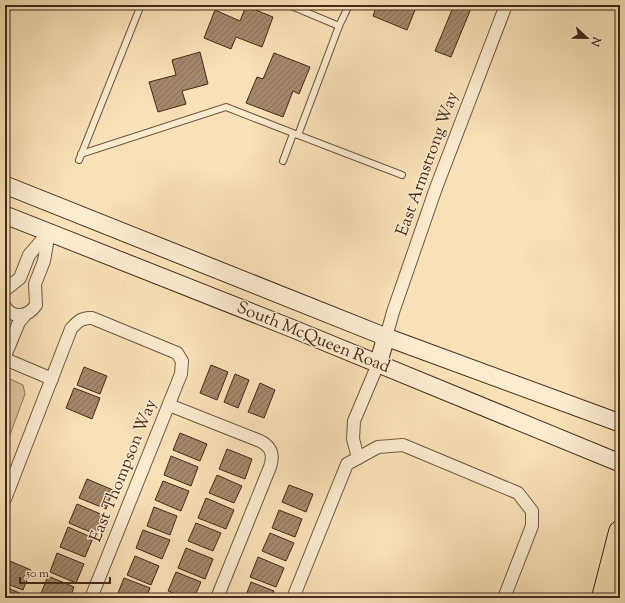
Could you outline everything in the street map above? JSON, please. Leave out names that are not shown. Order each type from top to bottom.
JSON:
[{"type":"highway","points":[[603,598],[620,532]]},
{"type":"main road","name":"South McQueen Road","points":[[5,185],[386,337],[620,423]]},
{"type":"main road","points":[[49,232],[60,207]]},
{"type":"main road","name":"South McQueen Road","points":[[5,215],[378,364],[620,463]]},
{"type":"main road","points":[[378,364],[386,337]]},
{"type":"street","name":"East Armstrong Way","points":[[386,337],[393,312],[436,188],[506,5]]},
{"type":"street","points":[[5,290],[20,278],[29,255],[49,232]]},
{"type":"street","points":[[5,499],[52,379],[5,357],[19,322],[36,305],[35,284],[44,261],[49,232]]},
{"type":"street","points":[[5,307],[15,315],[25,315]]},
{"type":"street","name":"East Thompson Way","points":[[52,379],[72,329],[78,321],[84,318],[92,318],[173,350],[180,357],[182,369],[169,405],[91,598]]},
{"type":"street","points":[[358,458],[353,438],[354,421],[378,364]]},
{"type":"street","points":[[169,405],[260,441],[267,445],[271,451],[272,459],[270,467],[217,598]]},
{"type":"street","points":[[293,598],[347,464],[378,447],[403,445],[518,493],[532,511],[532,526],[504,598]]},
{"type":"lane","points":[[141,5],[80,157],[226,107],[295,135],[402,175]]},
{"type":"lane","points":[[289,5],[339,26]]},
{"type":"lane","points":[[283,161],[349,5]]},
{"type":"shaded area","points":[[8,378],[23,385],[25,394],[5,448],[5,379]]},
{"type":"building","points":[[377,5],[417,5],[407,30],[373,16]]},
{"type":"building","points":[[454,5],[472,6],[451,57],[435,51]]},
{"type":"building","points":[[246,6],[273,17],[262,47],[236,37],[231,49],[204,38],[215,10],[240,21]]},
{"type":"building","points":[[200,52],[208,84],[182,91],[186,104],[158,112],[149,82],[176,75],[172,60]]},
{"type":"building","points":[[274,53],[310,67],[299,94],[293,91],[283,117],[246,103],[257,77],[263,79]]},
{"type":"building","points":[[211,365],[228,372],[217,400],[200,393]]},
{"type":"building","points":[[84,367],[107,376],[100,394],[77,385]]},
{"type":"building","points":[[235,374],[249,380],[238,408],[224,402]]},
{"type":"building","points":[[260,383],[275,390],[264,418],[248,412]]},
{"type":"building","points":[[74,388],[100,398],[92,419],[66,408]]},
{"type":"building","points":[[180,433],[207,444],[200,461],[173,450]]},
{"type":"building","points":[[227,449],[252,459],[245,479],[219,469]]},
{"type":"building","points":[[171,456],[198,467],[191,486],[164,475]]},
{"type":"building","points":[[217,475],[242,486],[234,503],[209,493]]},
{"type":"building","points":[[87,479],[113,490],[106,509],[79,498]]},
{"type":"building","points":[[163,481],[189,491],[181,511],[155,500]]},
{"type":"building","points":[[289,485],[313,494],[306,512],[282,502]]},
{"type":"building","points":[[206,498],[234,510],[226,529],[198,518]]},
{"type":"building","points":[[77,504],[103,515],[95,534],[69,523]]},
{"type":"building","points":[[154,507],[177,516],[170,535],[147,526]]},
{"type":"building","points":[[279,510],[302,519],[295,537],[272,528]]},
{"type":"building","points":[[196,523],[221,533],[213,551],[188,541]]},
{"type":"building","points":[[68,527],[93,538],[85,557],[60,547]]},
{"type":"building","points":[[143,530],[170,540],[162,559],[136,548]]},
{"type":"building","points":[[270,533],[294,543],[286,561],[262,551]]},
{"type":"building","points":[[186,548],[213,559],[205,579],[178,568]]},
{"type":"building","points":[[57,553],[84,564],[76,583],[50,572]]},
{"type":"building","points":[[135,556],[159,566],[151,585],[127,575]]},
{"type":"building","points":[[258,557],[284,568],[276,587],[250,577]]},
{"type":"building","points":[[5,559],[31,570],[23,590],[5,583]]},
{"type":"building","points":[[176,572],[201,582],[194,598],[185,598],[168,591]]},
{"type":"building","points":[[48,576],[74,587],[70,598],[47,598],[40,596]]},
{"type":"building","points":[[124,578],[150,588],[146,598],[116,598]]},
{"type":"building","points":[[251,582],[274,591],[271,598],[245,598]]},
{"type":"building","points":[[5,587],[22,594],[20,598],[5,598]]}]
